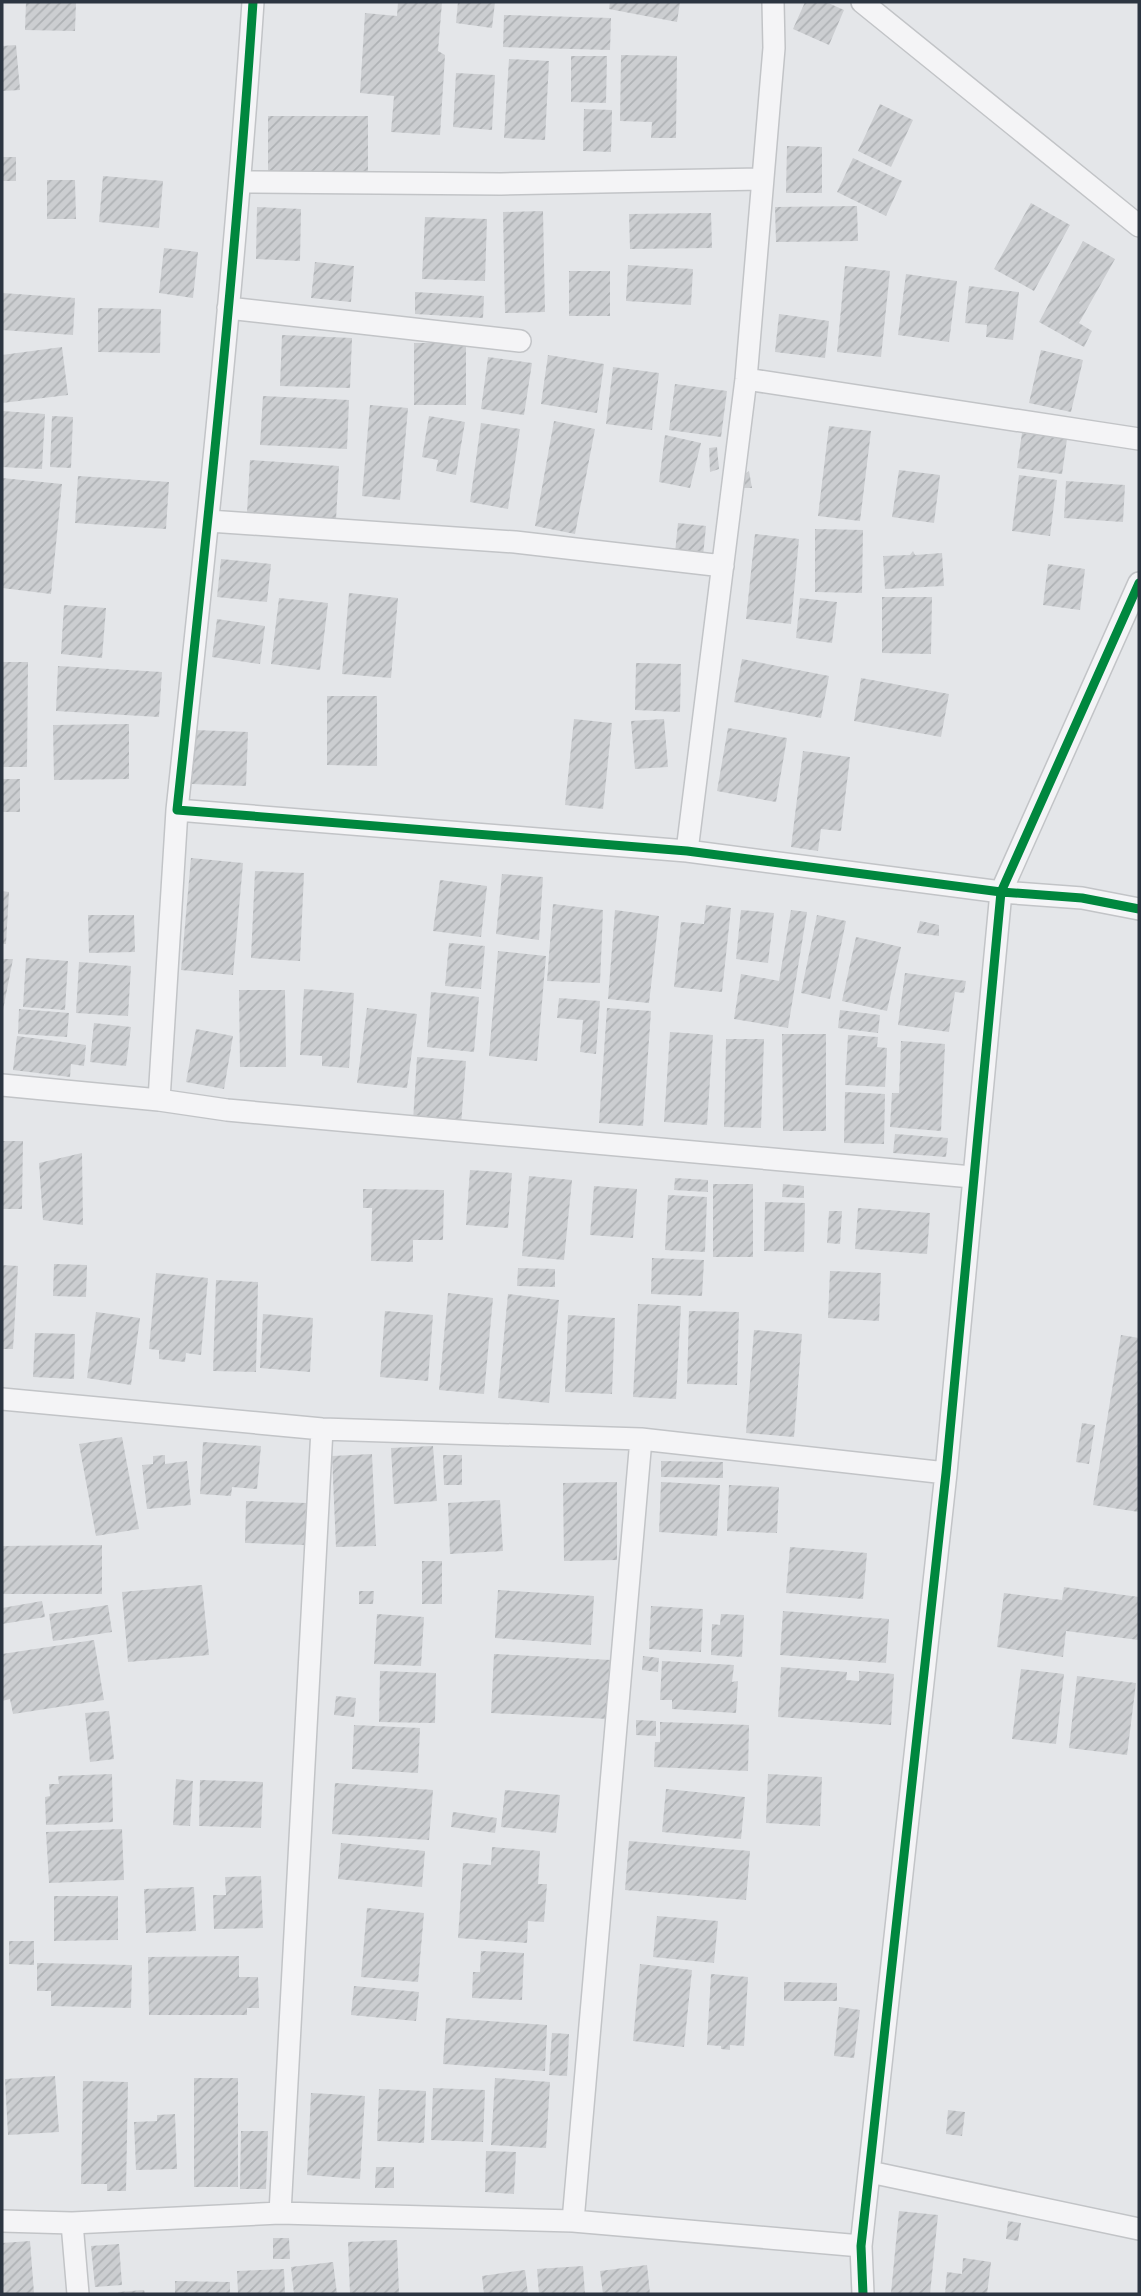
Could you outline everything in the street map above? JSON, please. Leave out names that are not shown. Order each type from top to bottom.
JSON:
[{"type":"street","points":[[159,1100],[177,810],[209,520],[241,183],[253,2]]},
{"type":"street","points":[[687,851],[746,379],[774,48],[774,2]]},
{"type":"street","points":[[862,2],[1139,226]]},
{"type":"street","points":[[241,183],[500,184],[761,179]]},
{"type":"street","points":[[228,308],[520,341]]},
{"type":"street","points":[[746,379],[1139,439]]},
{"type":"street","points":[[209,520],[515,542],[723,566]]},
{"type":"street","points":[[863,2294],[861,2246],[946,1473],[1001,892],[1139,583]]},
{"type":"street","points":[[177,810],[687,851],[1001,892],[1082,898],[1139,909]]},
{"type":"street","points":[[2,1085],[159,1100],[227,1110],[972,1177]]},
{"type":"street","points":[[5,1402],[322,1429],[642,1439],[946,1473]]},
{"type":"street","points":[[280,2213],[322,1429]]},
{"type":"street","points":[[573,2221],[642,1439]]},
{"type":"street","points":[[870,2172],[1139,2229]]},
{"type":"street","points":[[2,2221],[72,2222],[280,2213],[573,2221],[861,2246]]},
{"type":"street","points":[[72,2222],[78,2294]]},
{"type":"building","points":[[26,2],[76,2],[75,31],[25,30]]},
{"type":"building","points":[[398,2],[442,2],[438,51],[445,55],[440,135],[391,132],[394,96],[360,93],[365,13],[397,16]]},
{"type":"building","points":[[458,2],[495,2],[492,28],[456,23]]},
{"type":"building","points":[[610,2],[680,2],[677,22],[609,9]]},
{"type":"building","points":[[805,2],[826,2],[844,10],[829,45],[793,29]]},
{"type":"building","points":[[504,15],[611,18],[610,50],[503,47]]},
{"type":"building","points":[[16,45],[20,90],[2,91],[2,46]]},
{"type":"building","points":[[621,55],[677,56],[676,138],[651,138],[652,122],[620,121]]},
{"type":"building","points":[[571,56],[607,56],[606,103],[571,102]]},
{"type":"building","points":[[509,59],[549,61],[545,140],[504,138]]},
{"type":"building","points":[[456,73],[495,75],[492,130],[453,127]]},
{"type":"building","points":[[880,104],[913,120],[891,167],[858,151]]},
{"type":"building","points":[[584,109],[612,110],[611,152],[583,151]]},
{"type":"building","points":[[268,116],[368,116],[368,171],[268,172]]},
{"type":"building","points":[[787,146],[822,147],[822,193],[786,193]]},
{"type":"building","points":[[2,157],[16,157],[16,181],[2,181]]},
{"type":"building","points":[[853,158],[902,181],[886,216],[837,192]]},
{"type":"building","points":[[103,176],[163,181],[159,228],[99,222]]},
{"type":"building","points":[[47,180],[75,180],[76,219],[47,219]]},
{"type":"building","points":[[1031,203],[1070,225],[1034,291],[994,269]]},
{"type":"building","points":[[857,206],[858,241],[776,242],[775,207]]},
{"type":"building","points":[[257,207],[301,209],[300,261],[256,259]]},
{"type":"building","points":[[543,211],[545,312],[505,313],[503,212]]},
{"type":"building","points":[[711,213],[712,248],[630,249],[629,214]]},
{"type":"building","points":[[425,217],[487,219],[485,281],[422,279]]},
{"type":"building","points":[[1083,241],[1115,259],[1079,323],[1092,331],[1084,347],[1039,322]]},
{"type":"building","points":[[164,248],[198,252],[193,298],[159,293]]},
{"type":"building","points":[[315,262],[354,266],[351,302],[311,298]]},
{"type":"building","points":[[628,265],[693,269],[691,305],[626,301]]},
{"type":"building","points":[[845,266],[890,271],[881,357],[837,352]]},
{"type":"building","points":[[569,271],[610,271],[610,316],[569,316]]},
{"type":"building","points":[[906,274],[957,281],[949,342],[898,335]]},
{"type":"building","points":[[969,286],[1019,292],[1013,340],[986,337],[987,325],[965,323]]},
{"type":"building","points":[[415,292],[484,296],[483,318],[415,314]]},
{"type":"building","points":[[2,293],[75,298],[73,335],[2,330]]},
{"type":"building","points":[[98,308],[161,309],[160,353],[98,352]]},
{"type":"building","points":[[779,314],[829,321],[825,358],[775,352]]},
{"type":"building","points":[[282,335],[352,338],[350,388],[280,386]]},
{"type":"building","points":[[414,343],[466,343],[466,405],[414,405]]},
{"type":"building","points":[[62,347],[68,395],[2,403],[2,355]]},
{"type":"building","points":[[1041,350],[1083,360],[1071,412],[1029,403]]},
{"type":"building","points":[[548,355],[604,364],[597,413],[541,404]]},
{"type":"building","points":[[488,357],[532,363],[524,415],[481,409]]},
{"type":"building","points":[[613,367],[659,373],[652,430],[606,424]]},
{"type":"building","points":[[675,384],[727,391],[721,437],[669,430]]},
{"type":"building","points":[[263,396],[349,400],[347,449],[260,445]]},
{"type":"building","points":[[370,405],[408,408],[400,500],[362,496]]},
{"type":"building","points":[[2,411],[45,414],[42,469],[2,467]]},
{"type":"building","points":[[52,416],[73,417],[71,468],[50,467]]},
{"type":"building","points":[[429,416],[465,422],[456,475],[436,471],[438,460],[422,457]]},
{"type":"building","points":[[554,421],[595,429],[575,534],[535,526]]},
{"type":"building","points":[[481,423],[520,429],[508,509],[470,502]]},
{"type":"building","points":[[829,426],[871,431],[860,521],[818,516]]},
{"type":"building","points":[[1022,433],[1067,439],[1062,474],[1017,468]]},
{"type":"building","points":[[665,435],[701,443],[690,488],[659,482]]},
{"type":"building","points":[[717,447],[719,469],[710,472],[709,448]]},
{"type":"building","points":[[250,460],[339,466],[336,520],[247,513]]},
{"type":"building","points":[[899,470],[940,475],[934,523],[892,517]]},
{"type":"building","points":[[749,471],[752,488],[744,488],[742,476]]},
{"type":"building","points":[[1019,475],[1057,480],[1050,536],[1012,531]]},
{"type":"building","points":[[78,476],[169,482],[166,529],[75,523]]},
{"type":"building","points":[[2,478],[62,484],[51,594],[2,588]]},
{"type":"building","points":[[1066,481],[1125,485],[1123,522],[1064,518]]},
{"type":"building","points":[[678,523],[706,526],[703,556],[675,553]]},
{"type":"building","points":[[815,529],[863,530],[862,593],[815,592]]},
{"type":"building","points":[[755,534],[799,539],[791,624],[746,619]]},
{"type":"building","points":[[913,551],[915,555],[942,553],[944,586],[885,589],[883,556],[910,555]]},
{"type":"building","points":[[221,559],[271,564],[267,602],[217,597]]},
{"type":"building","points":[[1048,564],[1085,569],[1080,610],[1043,605]]},
{"type":"building","points":[[349,593],[398,598],[391,678],[342,674]]},
{"type":"building","points":[[882,597],[932,597],[931,654],[882,653]]},
{"type":"building","points":[[279,598],[328,603],[320,670],[271,664]]},
{"type":"building","points":[[800,598],[837,602],[832,643],[796,638]]},
{"type":"building","points":[[64,605],[106,608],[102,658],[61,654]]},
{"type":"building","points":[[217,619],[265,626],[260,664],[212,657]]},
{"type":"building","points":[[742,659],[829,676],[821,718],[734,702]]},
{"type":"building","points":[[2,662],[28,662],[27,767],[2,767]]},
{"type":"building","points":[[636,663],[681,664],[680,712],[635,710]]},
{"type":"building","points":[[58,666],[162,672],[159,717],[56,711]]},
{"type":"building","points":[[861,678],[949,694],[941,737],[854,721]]},
{"type":"building","points":[[327,696],[377,696],[377,766],[327,765]]},
{"type":"building","points":[[574,719],[612,723],[603,809],[565,805]]},
{"type":"building","points":[[664,719],[668,767],[635,769],[631,721]]},
{"type":"building","points":[[129,724],[129,779],[54,780],[53,725]]},
{"type":"building","points":[[728,728],[787,738],[776,802],[717,791]]},
{"type":"building","points":[[194,730],[248,732],[246,786],[192,784]]},
{"type":"building","points":[[803,751],[850,757],[841,831],[821,829],[818,851],[791,847]]},
{"type":"building","points":[[2,779],[20,779],[20,812],[2,812]]},
{"type":"building","points":[[191,858],[243,863],[233,975],[181,970]]},
{"type":"building","points":[[255,871],[304,873],[300,961],[251,958]]},
{"type":"building","points":[[502,874],[543,877],[539,940],[496,934]]},
{"type":"building","points":[[440,880],[487,886],[481,937],[433,931]]},
{"type":"building","points":[[2,891],[9,892],[6,944],[2,944]]},
{"type":"building","points":[[553,904],[603,910],[600,983],[547,981]]},
{"type":"building","points":[[706,905],[731,908],[722,992],[674,987],[681,922],[704,924]]},
{"type":"building","points":[[615,910],[659,916],[649,1003],[608,999]]},
{"type":"building","points":[[741,910],[774,913],[768,963],[736,959]]},
{"type":"building","points":[[791,910],[807,912],[788,1028],[734,1019],[741,974],[779,981]]},
{"type":"building","points":[[88,915],[134,915],[135,952],[89,953]]},
{"type":"building","points":[[817,915],[846,921],[830,999],[801,993]]},
{"type":"building","points":[[920,921],[939,925],[939,936],[917,933]]},
{"type":"building","points":[[856,937],[901,947],[887,1011],[842,1001]]},
{"type":"building","points":[[449,943],[485,946],[481,989],[445,986]]},
{"type":"building","points":[[498,951],[546,956],[537,1061],[489,1056]]},
{"type":"building","points":[[26,958],[68,961],[65,1010],[23,1007]]},
{"type":"building","points":[[2,959],[13,959],[3,1010],[2,1010]]},
{"type":"building","points":[[79,962],[131,966],[128,1016],[76,1013]]},
{"type":"building","points":[[905,973],[966,981],[964,993],[955,992],[949,1032],[898,1025]]},
{"type":"building","points":[[304,989],[354,993],[349,1068],[322,1066],[322,1056],[300,1055]]},
{"type":"building","points":[[239,990],[285,990],[286,1067],[240,1067]]},
{"type":"building","points":[[431,992],[479,997],[474,1052],[427,1047]]},
{"type":"building","points":[[559,998],[600,1001],[596,1054],[580,1052],[583,1020],[557,1018]]},
{"type":"building","points":[[367,1008],[417,1014],[407,1088],[357,1083]]},
{"type":"building","points":[[607,1008],[651,1011],[643,1126],[599,1123]]},
{"type":"building","points":[[19,1009],[69,1013],[67,1037],[18,1034]]},
{"type":"building","points":[[840,1010],[880,1015],[878,1033],[838,1028]]},
{"type":"building","points":[[94,1023],[131,1027],[126,1066],[90,1062]]},
{"type":"building","points":[[196,1029],[233,1036],[224,1089],[186,1082]]},
{"type":"building","points":[[670,1032],[713,1035],[707,1125],[664,1122]]},
{"type":"building","points":[[782,1034],[826,1034],[826,1131],[783,1131]]},
{"type":"building","points":[[848,1035],[878,1037],[877,1047],[887,1048],[885,1087],[845,1085]]},
{"type":"building","points":[[17,1036],[86,1045],[84,1066],[71,1064],[70,1077],[13,1070]]},
{"type":"building","points":[[726,1039],[764,1039],[761,1128],[724,1127]]},
{"type":"building","points":[[901,1041],[945,1044],[941,1131],[890,1127],[892,1093],[899,1093]]},
{"type":"building","points":[[417,1057],[466,1061],[461,1125],[413,1121]]},
{"type":"building","points":[[845,1092],[885,1094],[884,1144],[844,1143]]},
{"type":"building","points":[[895,1134],[948,1138],[946,1157],[893,1153]]},
{"type":"building","points":[[2,1141],[23,1141],[22,1209],[2,1209]]},
{"type":"building","points":[[82,1153],[83,1225],[43,1220],[39,1163]]},
{"type":"building","points":[[470,1170],[512,1173],[508,1228],[466,1225]]},
{"type":"building","points":[[529,1176],[572,1180],[564,1260],[522,1256]]},
{"type":"building","points":[[675,1178],[708,1180],[708,1192],[674,1190]]},
{"type":"building","points":[[713,1184],[753,1184],[753,1257],[713,1257]]},
{"type":"building","points":[[783,1184],[804,1186],[804,1198],[782,1197]]},
{"type":"building","points":[[594,1186],[637,1189],[633,1238],[590,1235]]},
{"type":"building","points":[[363,1189],[444,1190],[443,1240],[413,1240],[413,1262],[371,1261],[372,1208],[363,1208]]},
{"type":"building","points":[[668,1195],[707,1197],[705,1252],[665,1250]]},
{"type":"building","points":[[765,1202],[805,1203],[804,1252],[764,1251]]},
{"type":"building","points":[[858,1208],[930,1213],[927,1254],[855,1249]]},
{"type":"building","points":[[829,1211],[842,1211],[840,1244],[827,1243]]},
{"type":"building","points":[[652,1258],[704,1260],[702,1296],[651,1294]]},
{"type":"building","points":[[54,1264],[87,1265],[86,1297],[53,1296]]},
{"type":"building","points":[[2,1265],[18,1266],[13,1349],[2,1349]]},
{"type":"building","points":[[518,1268],[555,1269],[555,1287],[517,1286]]},
{"type":"building","points":[[830,1271],[881,1273],[879,1321],[828,1318]]},
{"type":"building","points":[[156,1273],[208,1278],[201,1355],[186,1353],[185,1362],[159,1359],[159,1350],[149,1349]]},
{"type":"building","points":[[216,1280],[258,1282],[256,1372],[213,1371]]},
{"type":"building","points":[[448,1293],[493,1298],[484,1394],[439,1390]]},
{"type":"building","points":[[508,1294],[559,1300],[549,1403],[498,1398]]},
{"type":"building","points":[[638,1304],[681,1306],[676,1399],[633,1397]]},
{"type":"building","points":[[385,1311],[433,1315],[428,1381],[380,1377]]},
{"type":"building","points":[[689,1311],[739,1312],[737,1385],[687,1384]]},
{"type":"building","points":[[96,1312],[140,1318],[131,1385],[87,1378]]},
{"type":"building","points":[[263,1314],[313,1318],[310,1372],[260,1368]]},
{"type":"building","points":[[568,1315],[615,1318],[612,1394],[565,1392]]},
{"type":"building","points":[[754,1330],[802,1334],[794,1437],[746,1433]]},
{"type":"building","points":[[35,1333],[75,1334],[74,1379],[33,1377]]},
{"type":"building","points":[[1121,1335],[1139,1338],[1139,1512],[1093,1505]]},
{"type":"building","points":[[1082,1423],[1095,1425],[1089,1464],[1076,1462]]},
{"type":"building","points":[[122,1437],[139,1529],[96,1536],[79,1444]]},
{"type":"building","points":[[203,1442],[261,1446],[257,1489],[232,1487],[231,1496],[200,1494]]},
{"type":"building","points":[[433,1446],[437,1501],[394,1504],[391,1448]]},
{"type":"building","points":[[372,1454],[376,1546],[336,1547],[332,1456]]},
{"type":"building","points":[[165,1455],[165,1464],[187,1461],[191,1505],[147,1509],[142,1465],[153,1464],[153,1456]]},
{"type":"building","points":[[443,1455],[462,1455],[462,1485],[444,1485]]},
{"type":"building","points":[[661,1461],[723,1462],[723,1478],[661,1477]]},
{"type":"building","points":[[617,1482],[617,1560],[564,1561],[563,1483]]},
{"type":"building","points":[[661,1482],[720,1485],[717,1536],[659,1532]]},
{"type":"building","points":[[729,1485],[779,1487],[777,1533],[727,1531]]},
{"type":"building","points":[[500,1500],[503,1551],[450,1554],[448,1503]]},
{"type":"building","points":[[246,1501],[306,1503],[305,1545],[245,1543]]},
{"type":"building","points":[[102,1545],[102,1594],[2,1594],[2,1546]]},
{"type":"building","points":[[790,1547],[867,1553],[863,1599],[786,1593]]},
{"type":"building","points":[[422,1561],[442,1561],[442,1604],[422,1604]]},
{"type":"building","points":[[202,1585],[209,1655],[128,1662],[122,1592]]},
{"type":"building","points":[[1064,1587],[1139,1597],[1139,1640],[1066,1631],[1063,1657],[997,1647],[1004,1593],[1062,1600]]},
{"type":"building","points":[[498,1590],[594,1596],[591,1645],[495,1638]]},
{"type":"building","points":[[359,1591],[374,1591],[373,1604],[359,1604]]},
{"type":"building","points":[[42,1601],[45,1617],[2,1624],[2,1608]]},
{"type":"building","points":[[108,1605],[112,1632],[53,1641],[49,1614]]},
{"type":"building","points":[[651,1606],[703,1609],[701,1652],[649,1649]]},
{"type":"building","points":[[783,1611],[889,1619],[886,1663],[780,1655]]},
{"type":"building","points":[[377,1614],[424,1617],[421,1666],[374,1664]]},
{"type":"building","points":[[721,1614],[744,1615],[742,1657],[711,1655],[712,1624],[720,1625]]},
{"type":"building","points":[[94,1640],[104,1700],[13,1714],[10,1699],[2,1701],[2,1654]]},
{"type":"building","points":[[494,1654],[611,1660],[608,1719],[491,1713]]},
{"type":"building","points":[[643,1656],[659,1658],[658,1672],[642,1670]]},
{"type":"building","points":[[662,1661],[734,1665],[732,1682],[738,1681],[736,1713],[672,1709],[672,1700],[660,1700]]},
{"type":"building","points":[[781,1667],[847,1672],[846,1680],[859,1681],[859,1671],[894,1674],[891,1725],[778,1717]]},
{"type":"building","points":[[1021,1669],[1064,1674],[1056,1744],[1012,1739]]},
{"type":"building","points":[[380,1671],[436,1673],[435,1723],[379,1722]]},
{"type":"building","points":[[1077,1676],[1136,1683],[1127,1755],[1069,1748]]},
{"type":"building","points":[[336,1696],[356,1698],[354,1717],[334,1715]]},
{"type":"building","points":[[109,1711],[114,1759],[90,1762],[85,1713]]},
{"type":"building","points":[[636,1720],[656,1721],[656,1736],[636,1735]]},
{"type":"building","points":[[660,1722],[749,1725],[748,1771],[654,1767],[655,1742],[660,1742]]},
{"type":"building","points":[[354,1725],[420,1728],[418,1773],[352,1769]]},
{"type":"building","points":[[112,1774],[113,1822],[46,1825],[45,1797],[50,1796],[49,1784],[59,1784],[58,1776]]},
{"type":"building","points":[[768,1774],[822,1777],[820,1826],[766,1823]]},
{"type":"building","points":[[176,1779],[193,1781],[190,1826],[173,1825]]},
{"type":"building","points":[[200,1780],[263,1782],[261,1828],[199,1826]]},
{"type":"building","points":[[335,1783],[433,1790],[429,1840],[332,1834]]},
{"type":"building","points":[[666,1789],[745,1797],[741,1839],[662,1832]]},
{"type":"building","points":[[505,1790],[560,1795],[556,1833],[501,1827]]},
{"type":"building","points":[[453,1812],[497,1818],[495,1833],[451,1827]]},
{"type":"building","points":[[122,1829],[124,1880],[49,1883],[46,1832]]},
{"type":"building","points":[[629,1841],[750,1851],[746,1900],[625,1890]]},
{"type":"building","points":[[341,1843],[425,1851],[422,1887],[338,1879]]},
{"type":"building","points":[[492,1847],[540,1851],[538,1884],[547,1884],[544,1922],[528,1921],[527,1943],[458,1938],[463,1863],[491,1865]]},
{"type":"building","points":[[261,1876],[263,1928],[214,1929],[213,1895],[226,1895],[225,1877]]},
{"type":"building","points":[[194,1887],[196,1931],[146,1933],[144,1889]]},
{"type":"building","points":[[54,1896],[118,1896],[118,1940],[54,1941]]},
{"type":"building","points":[[367,1908],[424,1913],[418,1982],[361,1977]]},
{"type":"building","points":[[657,1916],[718,1921],[714,1963],[653,1957]]},
{"type":"building","points":[[9,1941],[34,1941],[34,1965],[9,1964]]},
{"type":"building","points":[[481,1951],[524,1953],[522,2000],[472,1998],[473,1972],[480,1972]]},
{"type":"building","points":[[239,1956],[239,1977],[258,1977],[259,2008],[247,2008],[247,2015],[149,2015],[148,1957]]},
{"type":"building","points":[[37,1963],[132,1965],[131,2008],[51,2006],[51,1991],[37,1991]]},
{"type":"building","points":[[640,1964],[692,1970],[684,2047],[633,2041]]},
{"type":"building","points":[[711,1974],[748,1977],[744,2046],[730,2045],[730,2050],[707,2045]]},
{"type":"building","points":[[784,1982],[837,1983],[837,2001],[784,2001]]},
{"type":"building","points":[[354,1986],[419,1992],[416,2021],[351,2015]]},
{"type":"building","points":[[839,2007],[860,2010],[854,2058],[834,2056]]},
{"type":"building","points":[[446,2018],[547,2025],[545,2071],[443,2064]]},
{"type":"building","points":[[552,2033],[569,2034],[567,2076],[549,2075]]},
{"type":"building","points":[[55,2076],[59,2132],[8,2135],[5,2079]]},
{"type":"building","points":[[194,2078],[238,2078],[238,2187],[194,2187]]},
{"type":"building","points":[[495,2078],[550,2082],[546,2148],[491,2145]]},
{"type":"building","points":[[83,2081],[128,2082],[126,2191],[107,2191],[107,2184],[81,2184]]},
{"type":"building","points":[[433,2088],[485,2090],[483,2142],[431,2140]]},
{"type":"building","points":[[379,2089],[426,2091],[424,2143],[377,2141]]},
{"type":"building","points":[[311,2093],[365,2096],[360,2179],[307,2175]]},
{"type":"building","points":[[948,2110],[965,2112],[962,2136],[946,2134]]},
{"type":"building","points":[[175,2114],[177,2169],[136,2170],[134,2122],[157,2121],[157,2115]]},
{"type":"building","points":[[241,2131],[268,2131],[266,2189],[240,2189]]},
{"type":"building","points":[[486,2151],[516,2152],[514,2194],[485,2192]]},
{"type":"building","points":[[376,2167],[394,2167],[394,2188],[375,2188]]},
{"type":"building","points":[[899,2211],[938,2215],[930,2294],[891,2293]]},
{"type":"building","points":[[1008,2221],[1021,2223],[1018,2241],[1006,2239]]},
{"type":"building","points":[[273,2238],[289,2238],[290,2259],[273,2259]]},
{"type":"building","points":[[397,2240],[399,2294],[350,2294],[348,2242]]},
{"type":"building","points":[[30,2241],[34,2293],[2,2294],[2,2243]]},
{"type":"building","points":[[119,2244],[122,2285],[95,2287],[91,2246]]},
{"type":"building","points":[[963,2258],[991,2262],[987,2294],[945,2294],[947,2272],[962,2274]]},
{"type":"building","points":[[333,2262],[337,2294],[294,2294],[291,2267]]},
{"type":"building","points":[[647,2265],[650,2294],[603,2294],[600,2271]]},
{"type":"building","points":[[583,2266],[585,2294],[539,2294],[537,2269]]},
{"type":"building","points":[[284,2269],[285,2294],[238,2294],[237,2271]]},
{"type":"building","points":[[525,2270],[528,2294],[484,2294],[482,2276]]},
{"type":"building","points":[[175,2281],[230,2282],[230,2294],[175,2294]]},
{"type":"building","points":[[144,2290],[145,2294],[118,2292]]},
{"type":"cycle path","points":[[253,2],[229,305],[177,810],[687,851],[1001,892],[1082,898],[1139,909]]},
{"type":"cycle path","points":[[863,2294],[861,2246],[946,1473],[1001,892],[1139,583]]}]
